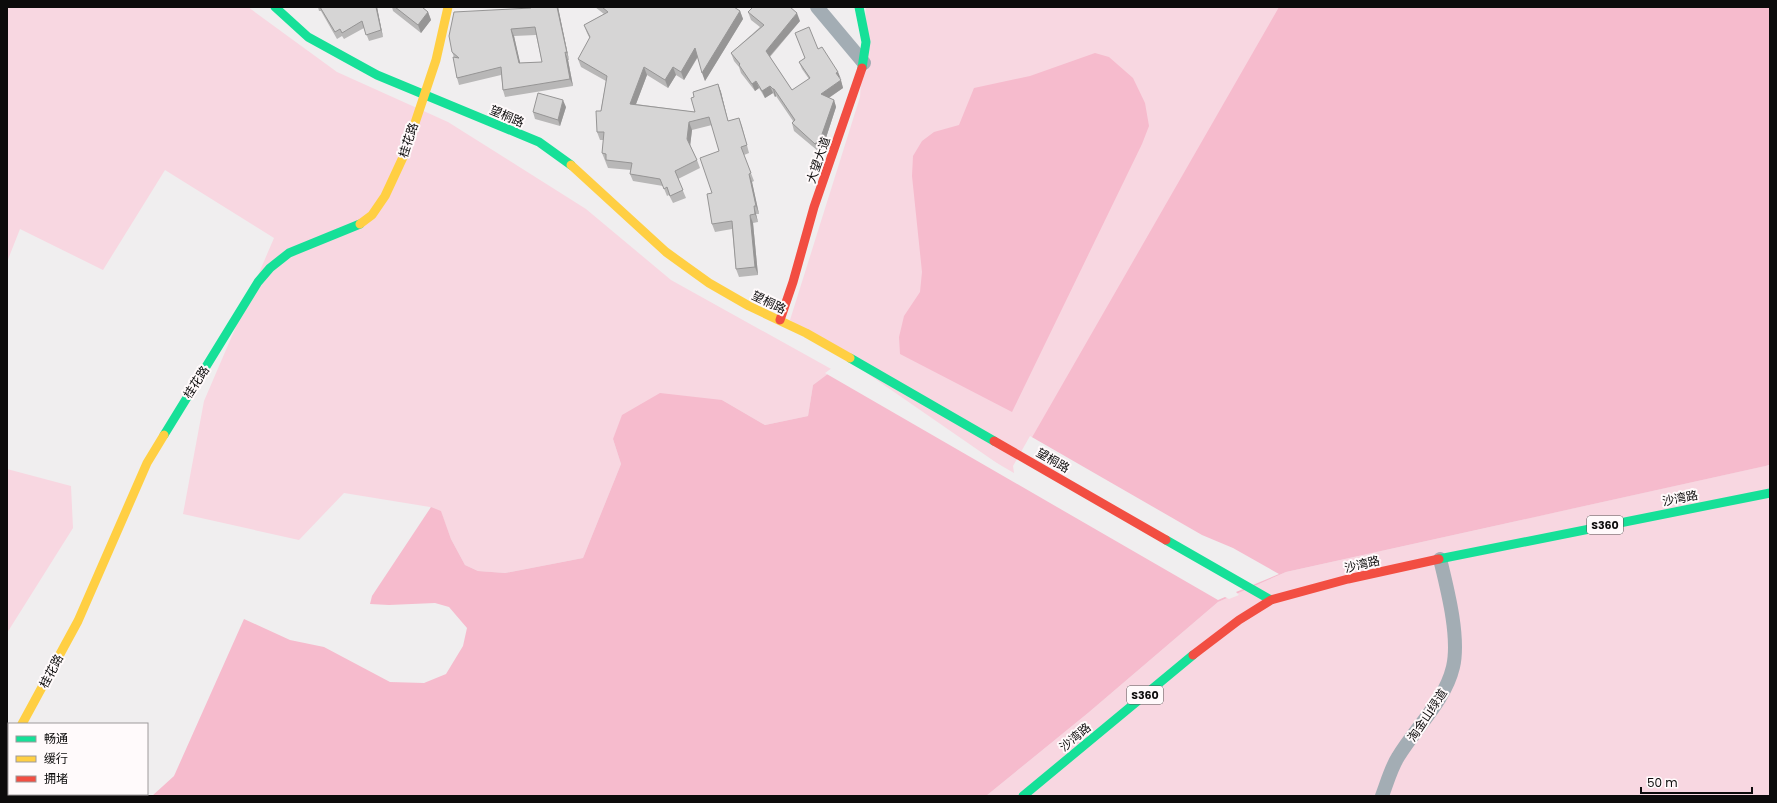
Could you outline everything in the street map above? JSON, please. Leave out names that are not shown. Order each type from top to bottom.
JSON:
[{"type":"main road","name":"望桐路","points":[[275,7],[308,37],[377,74],[539,142],[563,158],[584,175],[623,214],[666,252],[709,283],[749,306],[806,333],[1271,600]]},
{"type":"main road","name":"桂花路","points":[[23,723],[78,621],[147,463],[258,282],[270,268],[289,253],[360,224],[372,216],[391,186],[405,153],[423,94],[436,60],[448,7]]},
{"type":"main road","name":"大望大道","points":[[780,320],[794,282],[814,207],[864,63],[866,42],[859,7]]},
{"type":"main road","name":"沙湾路","points":[[1023,796],[1163,679],[1238,620],[1271,600],[1348,579],[1440,559],[1770,493]]},
{"type":"street","points":[[817,7],[864,63]]},
{"type":"street","name":"淘金山绿道","points":[[1382,796],[1398,757],[1448,684],[1454,666],[1455,644],[1450,603],[1440,559]]},
{"type":"shaded area","points":[[7,7],[248,7],[337,72],[448,122],[586,209],[671,280],[833,370],[813,385],[808,416],[765,425],[722,400],[613,439],[621,464],[583,558],[505,573],[478,571],[465,565],[451,539],[441,512],[430,507],[344,493],[299,540],[183,514],[204,401],[274,238],[165,170],[103,270],[20,229],[7,262]]},
{"type":"shaded area","points":[[866,7],[1280,7],[1017,477],[790,320],[860,97]]},
{"type":"shaded area","points":[[1279,7],[1770,7],[1770,465],[1286,572],[1218,602],[1088,713],[986,796],[152,796],[174,776],[244,619],[290,640],[324,647],[390,682],[424,683],[446,674],[463,646],[467,628],[449,607],[435,603],[389,605],[370,604],[372,596],[431,507],[441,511],[451,539],[465,565],[478,571],[505,573],[583,558],[621,464],[613,439],[622,415],[660,393],[722,400],[765,425],[808,416],[813,385],[833,370],[1017,476],[1015,467]]},
{"type":"shaded area","points":[[1095,53],[1109,57],[1133,78],[1145,103],[1149,126],[1142,144],[1012,412],[900,354],[899,337],[904,316],[920,292],[922,272],[912,176],[913,156],[922,141],[934,132],[959,125],[974,88],[1030,76]]},
{"type":"shaded area","points":[[1770,466],[1770,796],[986,796],[1088,713],[1218,602],[1286,572]]},
{"type":"shaded area","points":[[7,469],[71,486],[73,528],[7,633]]},
{"type":"pier","points":[[832,368],[1014,473],[1013,466],[1030,436],[1202,535],[1233,548],[1279,574],[1236,592],[1239,595],[1229,599],[1225,597],[1218,600],[825,373]]},
{"type":"building","points":[[320,7],[376,7],[381,30],[366,35],[362,21],[342,33],[340,29],[335,32]]},
{"type":"building","points":[[395,7],[422,7],[428,12],[418,25]]},
{"type":"building","points":[[557,7],[567,53],[565,52],[570,79],[503,90],[501,67],[457,78],[453,57],[459,58],[452,52],[449,36],[454,12]],"holes":[[[535,27],[542,62],[519,63],[511,29]]]},
{"type":"building","points":[[602,7],[734,7],[740,11],[702,73],[695,48],[681,72],[673,67],[665,80],[644,67],[630,104],[695,112],[691,98],[694,97],[693,92],[718,84],[728,121],[739,118],[747,145],[741,147],[751,173],[749,174],[756,206],[754,206],[755,214],[750,215],[755,267],[736,269],[732,221],[712,224],[707,194],[712,193],[700,158],[719,151],[709,117],[689,122],[687,139],[697,160],[675,171],[683,190],[670,196],[667,187],[664,189],[660,179],[630,174],[632,163],[606,160],[606,154],[602,153],[604,132],[597,132],[596,111],[601,111],[607,76],[578,59],[590,37],[584,25],[608,12]]},
{"type":"building","points":[[753,7],[790,7],[797,13],[766,51],[792,90],[810,78],[799,62],[805,58],[795,33],[809,27],[818,49],[822,47],[838,72],[836,73],[841,80],[821,94],[834,100],[821,137],[815,144],[792,123],[795,120],[774,89],[770,86],[762,91],[756,81],[752,84],[739,65],[740,64],[731,53],[764,25],[748,12]]},
{"type":"building","points":[[538,93],[563,100],[558,120],[533,112]]},
{"type":"traffic: fast","points":[[275,7],[308,37],[377,75],[539,142],[571,165]]},
{"type":"traffic: fast","points":[[859,7],[866,42],[862,68]]},
{"type":"traffic: fast","points":[[164,435],[258,282],[270,268],[289,253],[360,224]]},
{"type":"traffic: fast","points":[[850,358],[994,441]]},
{"type":"traffic: fast","points":[[1439,559],[1770,493]]},
{"type":"traffic: fast","points":[[1166,540],[1271,600]]},
{"type":"traffic: fast","points":[[1023,796],[1193,655]]},
{"type":"traffic: slow","points":[[360,224],[372,215],[385,196],[405,153],[436,60],[448,7]]},
{"type":"traffic: slow","points":[[571,165],[666,252],[709,283],[749,306],[806,333],[850,358]]},
{"type":"traffic: slow","points":[[23,723],[78,621],[147,463],[164,435]]},
{"type":"traffic: jam","points":[[780,320],[793,282],[814,207],[862,68]]},
{"type":"traffic: jam","points":[[994,441],[1166,540]]},
{"type":"traffic: jam","points":[[1193,655],[1239,620],[1271,600],[1348,579],[1439,559]]}]
